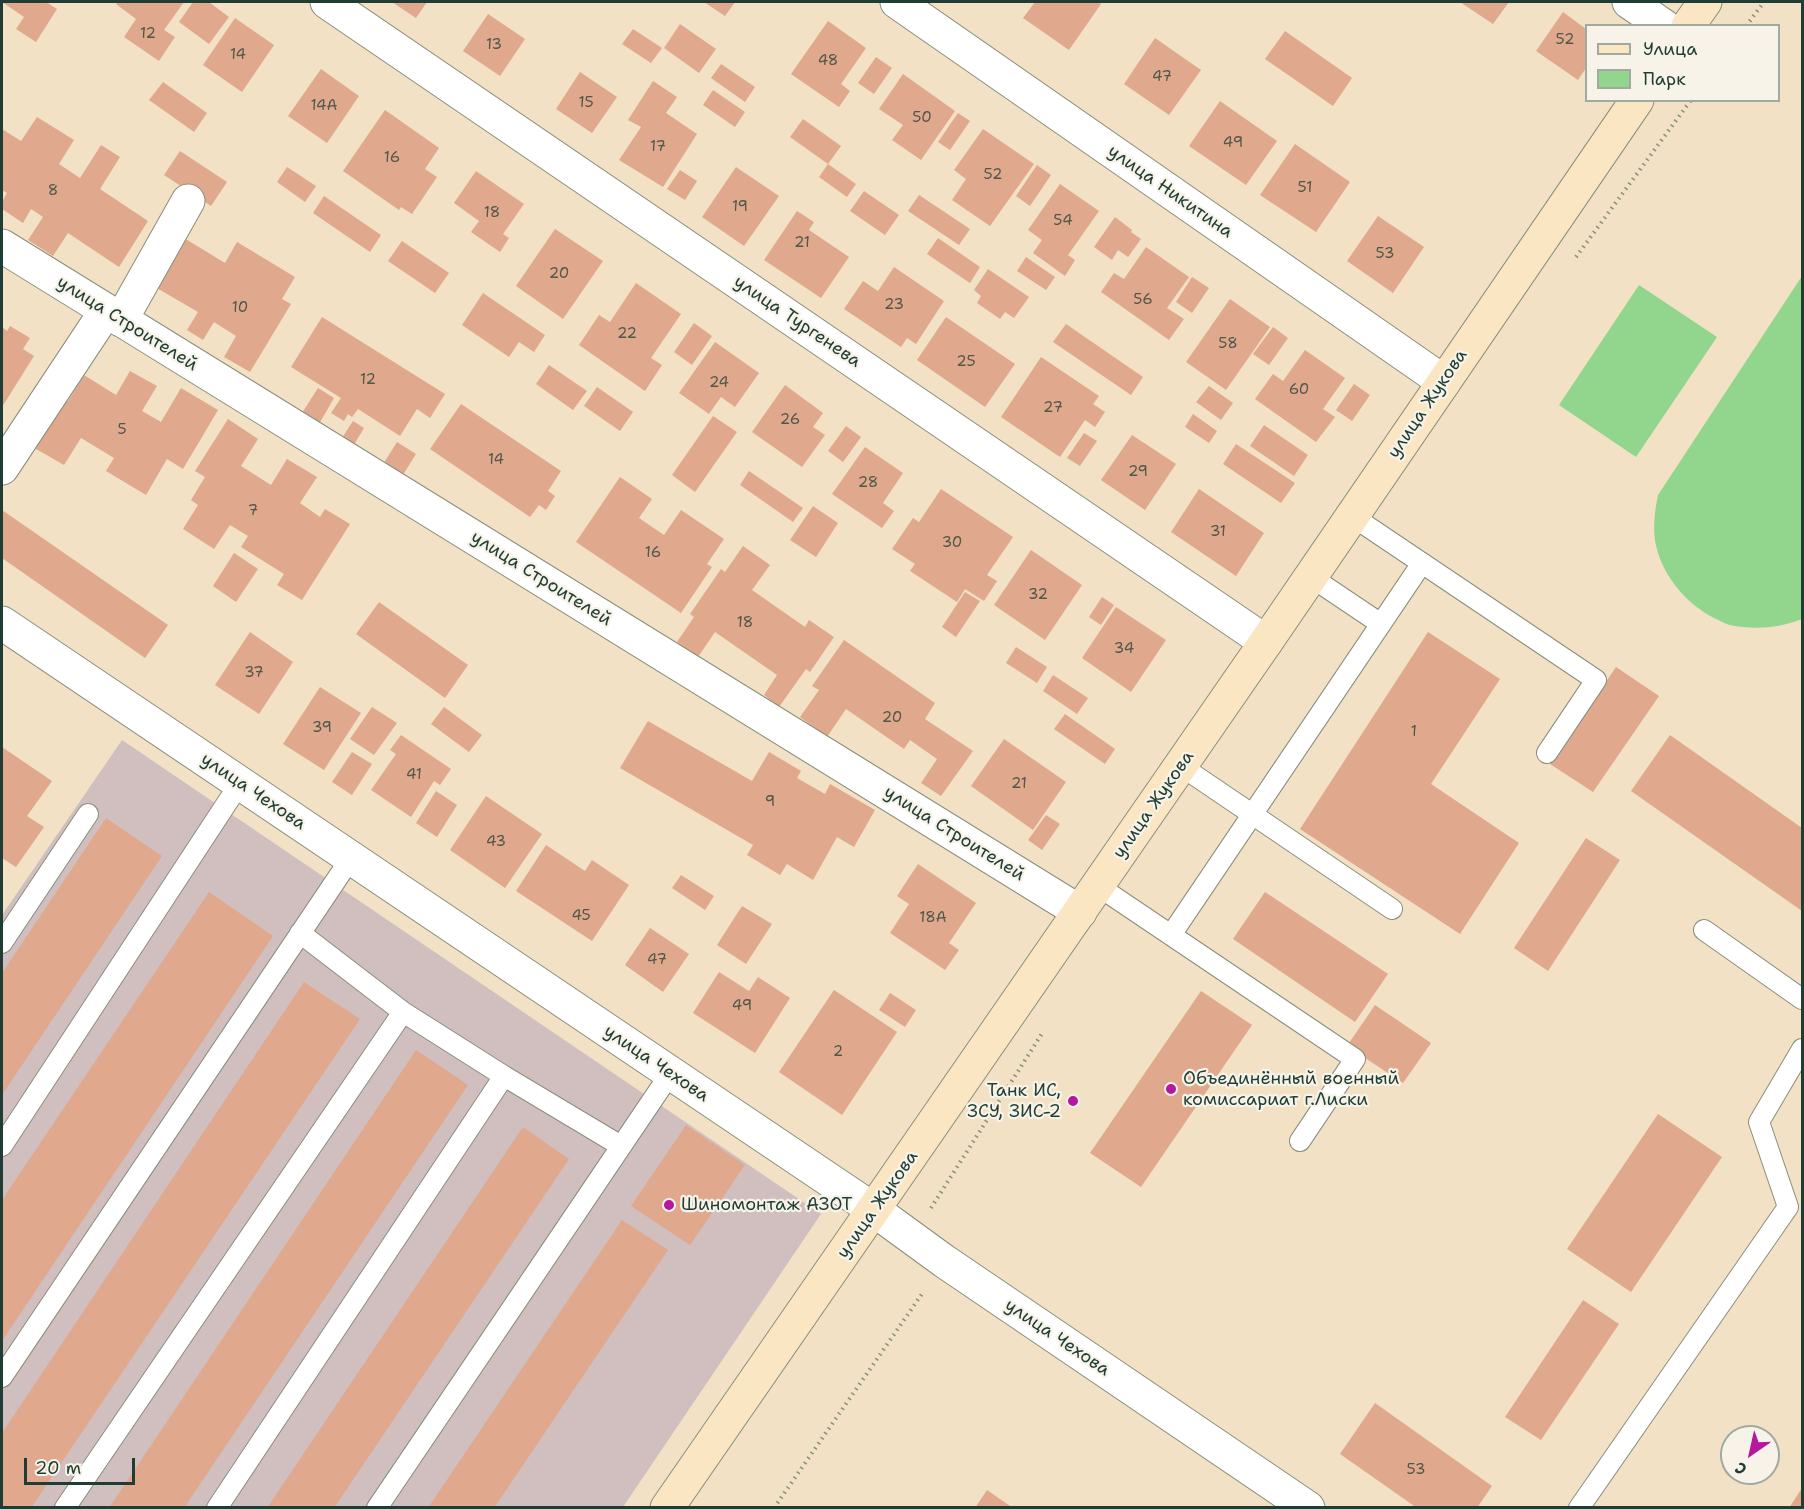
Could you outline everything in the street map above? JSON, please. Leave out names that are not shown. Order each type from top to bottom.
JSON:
[{"type":"street","name":"улица Тургенева","points":[[327,2],[1266,642]]},
{"type":"street","name":"улица Никитина","points":[[897,2],[1444,382]]},
{"type":"street","points":[[1629,2],[1661,24]]},
{"type":"street","points":[[1689,24],[1705,2]]},
{"type":"street","name":"улица Жукова","points":[[667,1508],[1181,766],[1636,102]]},
{"type":"street","points":[[2,468],[113,316],[188,201]]},
{"type":"street","name":"улица Строителей","points":[[2,246],[113,316],[1089,899]]},
{"type":"street","name":"улица Чехова","points":[[2,623],[874,1210],[944,1261],[1308,1508]]},
{"type":"lane","points":[[1352,516],[1596,680],[1547,753]]},
{"type":"lane","points":[[1171,935],[1422,563]]},
{"type":"lane","points":[[1311,577],[1381,624]]},
{"type":"lane","points":[[1181,766],[1392,909]]},
{"type":"lane","points":[[2,1146],[240,783]]},
{"type":"lane","points":[[2,943],[88,814]]},
{"type":"lane","points":[[2,1377],[351,858]]},
{"type":"lane","points":[[1089,899],[1171,935],[1355,1059],[1300,1141]]},
{"type":"lane","points":[[1704,930],[1803,999]]},
{"type":"lane","points":[[300,933],[403,1012],[621,1146]]},
{"type":"lane","points":[[65,1508],[403,1012]]},
{"type":"lane","points":[[1579,1508],[1788,1207],[1759,1122],[1803,1049]]},
{"type":"lane","points":[[377,1508],[670,1074]]},
{"type":"lane","points":[[217,1508],[504,1076]]},
{"type":"path","points":[[1748,24],[1764,2]]},
{"type":"path","points":[[774,1508],[944,1261]]},
{"type":"shaded area","points":[[122,740],[821,1214],[623,1507],[2,1508],[2,915]]},
{"type":"green space","points":[[1802,276],[1802,619],[1767,627],[1730,625],[1703,612],[1693,604],[1668,575],[1655,540],[1658,495]]},
{"type":"green space","points":[[1639,285],[1717,337],[1636,457],[1559,405]]},
{"type":"building","points":[[2,2],[46,2],[57,9],[36,42],[16,29],[24,17]]},
{"type":"building","points":[[118,2],[184,2],[164,30],[175,37],[159,61],[124,37],[136,19],[116,4]]},
{"type":"building","points":[[193,2],[209,2],[229,17],[209,44],[179,22]]},
{"type":"building","points":[[392,2],[427,2],[416,18]]},
{"type":"building","points":[[704,2],[735,2],[725,16]]},
{"type":"building","points":[[1035,2],[1097,2],[1101,4],[1069,50],[1023,18]]},
{"type":"building","points":[[1460,2],[1509,2],[1493,24]]},
{"type":"building","points":[[1563,12],[1585,28],[1585,70],[1578,80],[1536,51]]},
{"type":"building","points":[[488,14],[525,39],[500,76],[463,51]]},
{"type":"building","points":[[235,18],[274,45],[242,92],[203,65]]},
{"type":"building","points":[[828,21],[866,48],[841,84],[850,91],[839,107],[791,74]]},
{"type":"building","points":[[680,24],[716,49],[699,73],[664,48]]},
{"type":"building","points":[[633,29],[662,48],[651,63],[622,44]]},
{"type":"building","points":[[1285,31],[1352,78],[1333,106],[1265,59]]},
{"type":"building","points":[[1155,38],[1201,70],[1169,115],[1124,84]]},
{"type":"building","points":[[876,57],[892,68],[874,94],[858,83]]},
{"type":"building","points":[[721,64],[755,87],[745,102],[711,78]]},
{"type":"building","points":[[321,69],[359,96],[327,143],[288,116]]},
{"type":"building","points":[[580,72],[617,97],[592,133],[556,109]]},
{"type":"building","points":[[903,74],[955,111],[921,160],[892,140],[903,125],[879,109]]},
{"type":"building","points":[[653,81],[677,97],[666,113],[697,134],[663,187],[619,160],[641,127],[628,120]]},
{"type":"building","points":[[163,82],[207,113],[194,132],[149,100]]},
{"type":"building","points":[[713,90],[745,112],[735,127],[703,105]]},
{"type":"building","points":[[1220,101],[1277,141],[1246,185],[1189,146]]},
{"type":"building","points":[[385,110],[439,148],[425,169],[437,177],[412,214],[401,207],[399,210],[343,171]]},
{"type":"building","points":[[958,113],[970,121],[950,150],[938,142]]},
{"type":"building","points":[[37,117],[74,140],[59,164],[80,178],[101,145],[120,157],[100,189],[148,221],[119,267],[68,233],[53,256],[28,240],[43,217],[31,209],[23,223],[2,209],[2,202],[7,193],[2,190],[2,129],[21,141]]},
{"type":"building","points":[[803,119],[841,146],[828,164],[790,137]]},
{"type":"building","points":[[983,129],[1034,164],[990,226],[952,200],[966,179],[954,170]]},
{"type":"building","points":[[1295,144],[1350,182],[1316,232],[1260,195]]},
{"type":"building","points":[[180,151],[227,182],[211,206],[164,175]]},
{"type":"building","points":[[828,164],[856,184],[847,197],[819,177]]},
{"type":"building","points":[[1037,165],[1051,175],[1030,206],[1016,196]]},
{"type":"building","points":[[287,167],[316,186],[305,202],[277,182]]},
{"type":"building","points":[[736,167],[779,196],[744,246],[702,217]]},
{"type":"building","points":[[680,170],[697,181],[685,200],[667,189]]},
{"type":"building","points":[[476,171],[524,204],[503,234],[509,238],[500,252],[471,232],[479,221],[454,203]]},
{"type":"building","points":[[1060,184],[1099,211],[1068,255],[1075,260],[1065,276],[1033,253],[1042,240],[1028,230]]},
{"type":"building","points":[[864,191],[899,215],[885,235],[850,211]]},
{"type":"building","points":[[919,195],[970,229],[959,245],[908,211]]},
{"type":"building","points":[[324,196],[381,235],[370,252],[313,213]]},
{"type":"building","points":[[797,211],[814,222],[809,230],[849,257],[821,298],[764,260]]},
{"type":"building","points":[[1378,216],[1424,247],[1393,293],[1347,261]]},
{"type":"building","points":[[1115,217],[1141,239],[1128,257],[1118,250],[1112,260],[1094,247]]},
{"type":"building","points":[[555,229],[603,261],[563,319],[516,286]]},
{"type":"building","points":[[184,238],[225,263],[237,242],[295,277],[282,299],[291,304],[250,372],[224,357],[236,336],[214,322],[203,340],[187,330],[198,312],[155,287]]},
{"type":"building","points":[[938,238],[980,267],[970,283],[927,254]]},
{"type":"building","points":[[402,241],[449,273],[435,293],[388,261]]},
{"type":"building","points":[[1146,247],[1189,277],[1167,308],[1184,319],[1169,340],[1101,292],[1114,273],[1124,279]]},
{"type":"building","points":[[1026,257],[1055,277],[1046,290],[1017,271]]},
{"type":"building","points":[[894,267],[944,301],[916,344],[907,338],[901,347],[844,309],[863,281],[878,291]]},
{"type":"building","points":[[988,269],[1029,297],[1014,318],[1005,312],[1000,319],[977,303],[981,296],[974,290]]},
{"type":"building","points":[[1192,277],[1209,288],[1192,313],[1176,302]]},
{"type":"building","points":[[636,283],[681,314],[651,358],[662,365],[645,391],[579,345],[599,315],[610,322]]},
{"type":"building","points":[[483,293],[545,335],[534,352],[519,342],[509,357],[462,325]]},
{"type":"building","points":[[1230,299],[1270,327],[1226,390],[1186,362]]},
{"type":"building","points":[[322,317],[445,394],[430,418],[417,409],[400,436],[358,409],[352,417],[348,414],[344,421],[331,413],[341,398],[291,367]]},
{"type":"building","points":[[946,317],[1015,364],[985,407],[917,360]]},
{"type":"building","points":[[694,323],[712,336],[692,365],[674,352]]},
{"type":"building","points":[[1066,324],[1143,377],[1131,395],[1053,342]]},
{"type":"building","points":[[10,326],[30,338],[23,349],[34,356],[2,407],[2,327],[7,331]]},
{"type":"building","points":[[1273,327],[1288,338],[1269,365],[1253,354]]},
{"type":"building","points":[[715,342],[759,373],[735,407],[721,397],[709,414],[679,393]]},
{"type":"building","points":[[1305,350],[1345,378],[1323,409],[1335,417],[1316,442],[1255,399],[1273,374],[1283,381]]},
{"type":"building","points":[[1041,357],[1099,396],[1093,404],[1105,412],[1095,427],[1085,420],[1060,457],[1001,417]]},
{"type":"building","points":[[549,365],[587,391],[573,410],[536,384]]},
{"type":"building","points":[[130,371],[157,386],[142,411],[161,422],[181,388],[218,410],[183,469],[167,459],[146,495],[106,471],[114,458],[81,438],[64,465],[29,445],[59,395],[68,401],[84,375],[116,395]]},
{"type":"building","points":[[1354,384],[1370,395],[1352,421],[1336,410]]},
{"type":"building","points":[[785,385],[823,413],[813,427],[825,435],[802,467],[752,432]]},
{"type":"building","points":[[1209,386],[1233,403],[1221,420],[1196,402]]},
{"type":"building","points":[[597,387],[633,412],[620,431],[584,406]]},
{"type":"building","points":[[318,388],[334,398],[319,424],[302,413]]},
{"type":"building","points":[[461,404],[561,471],[548,491],[555,496],[546,510],[539,505],[530,517],[430,449]]},
{"type":"building","points":[[1193,414],[1217,431],[1209,443],[1185,427]]},
{"type":"building","points":[[713,416],[737,432],[695,492],[672,475]]},
{"type":"building","points":[[228,419],[258,439],[241,466],[271,485],[287,459],[317,477],[300,503],[320,517],[325,509],[350,524],[302,600],[277,585],[284,574],[241,547],[248,536],[230,525],[214,549],[183,529],[198,505],[191,500],[205,477],[195,471]]},
{"type":"building","points":[[353,421],[364,428],[352,448],[340,441]]},
{"type":"building","points":[[1264,425],[1308,455],[1294,476],[1250,446]]},
{"type":"building","points":[[846,426],[861,437],[843,462],[828,451]]},
{"type":"building","points":[[1084,433],[1097,441],[1080,466],[1067,458]]},
{"type":"building","points":[[1132,435],[1176,464],[1145,510],[1101,480]]},
{"type":"building","points":[[397,442],[416,454],[401,478],[382,466]]},
{"type":"building","points":[[1236,444],[1295,483],[1281,503],[1223,464]]},
{"type":"building","points":[[865,447],[903,473],[883,503],[894,511],[882,528],[832,494]]},
{"type":"building","points":[[749,471],[803,508],[793,522],[740,485]]},
{"type":"building","points":[[620,477],[652,499],[639,518],[664,535],[681,510],[724,539],[707,564],[712,567],[681,613],[576,542]]},
{"type":"building","points":[[941,489],[1013,537],[987,575],[997,581],[984,601],[965,589],[957,602],[910,571],[915,564],[892,549],[913,518],[919,522]]},
{"type":"building","points":[[1199,489],[1264,533],[1236,576],[1171,532]]},
{"type":"building","points":[[813,506],[838,523],[816,557],[790,540]]},
{"type":"building","points":[[2,510],[168,625],[145,658],[2,558]]},
{"type":"building","points":[[743,546],[770,565],[752,590],[805,627],[809,620],[834,637],[810,672],[806,669],[779,707],[764,695],[777,675],[715,632],[698,657],[677,642],[694,617],[690,614],[721,569],[725,572]]},
{"type":"building","points":[[1031,550],[1082,585],[1045,640],[994,605]]},
{"type":"building","points":[[234,553],[258,569],[236,602],[213,586]]},
{"type":"building","points":[[965,592],[980,601],[956,637],[942,627]]},
{"type":"building","points":[[1102,597],[1114,605],[1101,625],[1089,617]]},
{"type":"building","points":[[379,602],[468,665],[445,698],[356,634]]},
{"type":"building","points":[[1116,607],[1166,640],[1131,692],[1082,658]]},
{"type":"building","points":[[250,632],[293,662],[259,714],[215,685]]},
{"type":"building","points":[[1428,632],[1500,679],[1431,784],[1519,843],[1460,934],[1300,829]]},
{"type":"building","points":[[844,640],[935,703],[925,719],[973,751],[941,796],[921,783],[937,759],[910,740],[904,749],[846,709],[827,737],[800,717],[819,690],[812,686]]},
{"type":"building","points":[[1016,647],[1047,667],[1037,683],[1006,663]]},
{"type":"building","points":[[1616,667],[1659,696],[1593,792],[1550,764]]},
{"type":"building","points":[[1053,675],[1088,698],[1077,714],[1043,691]]},
{"type":"building","points":[[320,687],[361,713],[324,770],[283,744]]},
{"type":"building","points":[[372,707],[397,723],[374,755],[350,739]]},
{"type":"building","points":[[444,707],[482,735],[469,752],[431,724]]},
{"type":"building","points":[[1065,714],[1115,749],[1105,764],[1054,729]]},
{"type":"building","points":[[648,721],[752,781],[769,752],[801,771],[797,778],[825,794],[830,784],[875,810],[854,847],[837,837],[813,880],[787,864],[780,875],[747,855],[753,845],[620,768]]},
{"type":"building","points":[[401,735],[451,769],[440,785],[434,781],[411,817],[371,790],[396,754],[390,750]]},
{"type":"building","points":[[1670,735],[1802,828],[1802,911],[1631,791]]},
{"type":"building","points":[[1004,739],[1066,782],[1033,830],[971,786]]},
{"type":"building","points":[[2,747],[52,781],[27,816],[44,827],[16,867],[2,858]]},
{"type":"building","points":[[352,752],[372,764],[352,795],[332,782]]},
{"type":"building","points":[[436,791],[457,805],[437,837],[416,823]]},
{"type":"building","points":[[486,796],[542,834],[505,888],[450,850]]},
{"type":"building","points":[[1046,815],[1060,824],[1042,850],[1028,840]]},
{"type":"building","points":[[106,818],[162,856],[2,1095],[2,973]]},
{"type":"building","points":[[1586,838],[1620,860],[1548,971],[1514,948]]},
{"type":"building","points":[[546,845],[585,871],[592,860],[629,885],[592,941],[516,891]]},
{"type":"building","points":[[918,864],[976,903],[949,943],[959,950],[945,970],[890,933],[909,904],[897,896]]},
{"type":"building","points":[[681,875],[714,896],[705,910],[672,888]]},
{"type":"building","points":[[209,892],[273,936],[2,1341],[2,1200]]},
{"type":"building","points":[[1265,892],[1388,974],[1355,1022],[1233,939]]},
{"type":"building","points":[[742,906],[772,924],[746,964],[717,945]]},
{"type":"building","points":[[650,928],[689,954],[663,992],[625,965]]},
{"type":"building","points":[[719,972],[749,991],[758,977],[790,998],[755,1053],[693,1013]]},
{"type":"building","points":[[304,982],[360,1019],[31,1508],[2,1508],[2,1433]]},
{"type":"building","points":[[834,990],[897,1032],[842,1115],[779,1072]]},
{"type":"building","name":"Объединённый военный комиссариат г.Лиски","points":[[1201,991],[1252,1025],[1141,1187],[1090,1153]]},
{"type":"building","points":[[890,993],[916,1010],[905,1027],[879,1010]]},
{"type":"building","points":[[1375,1005],[1431,1043],[1403,1083],[1347,1046]]},
{"type":"building","points":[[416,1050],[468,1085],[184,1508],[109,1508]]},
{"type":"building","points":[[1658,1114],[1722,1157],[1631,1292],[1567,1249]]},
{"type":"building","points":[[686,1125],[745,1165],[690,1245],[631,1206]]},
{"type":"building","points":[[523,1127],[569,1159],[334,1508],[267,1508]]},
{"type":"building","points":[[622,1220],[668,1250],[494,1508],[428,1508]]},
{"type":"building","points":[[1583,1300],[1619,1324],[1541,1440],[1505,1417]]},
{"type":"building","points":[[1375,1403],[1492,1486],[1477,1508],[1417,1508],[1340,1454]]},
{"type":"building","points":[[1802,1488],[1802,1508],[1789,1508]]},
{"type":"building","points":[[987,1490],[1013,1508],[975,1508]]},
{"type":"place","name":"Объединённый военный комиссариат г.Лиски","points":[[1171,1089]]},
{"type":"place","name":"Танк ИС, ЗСУ, ЗИС-2","points":[[1073,1101]]},
{"type":"place","name":"Шиномонтаж АЗОТ","points":[[669,1205]]}]
